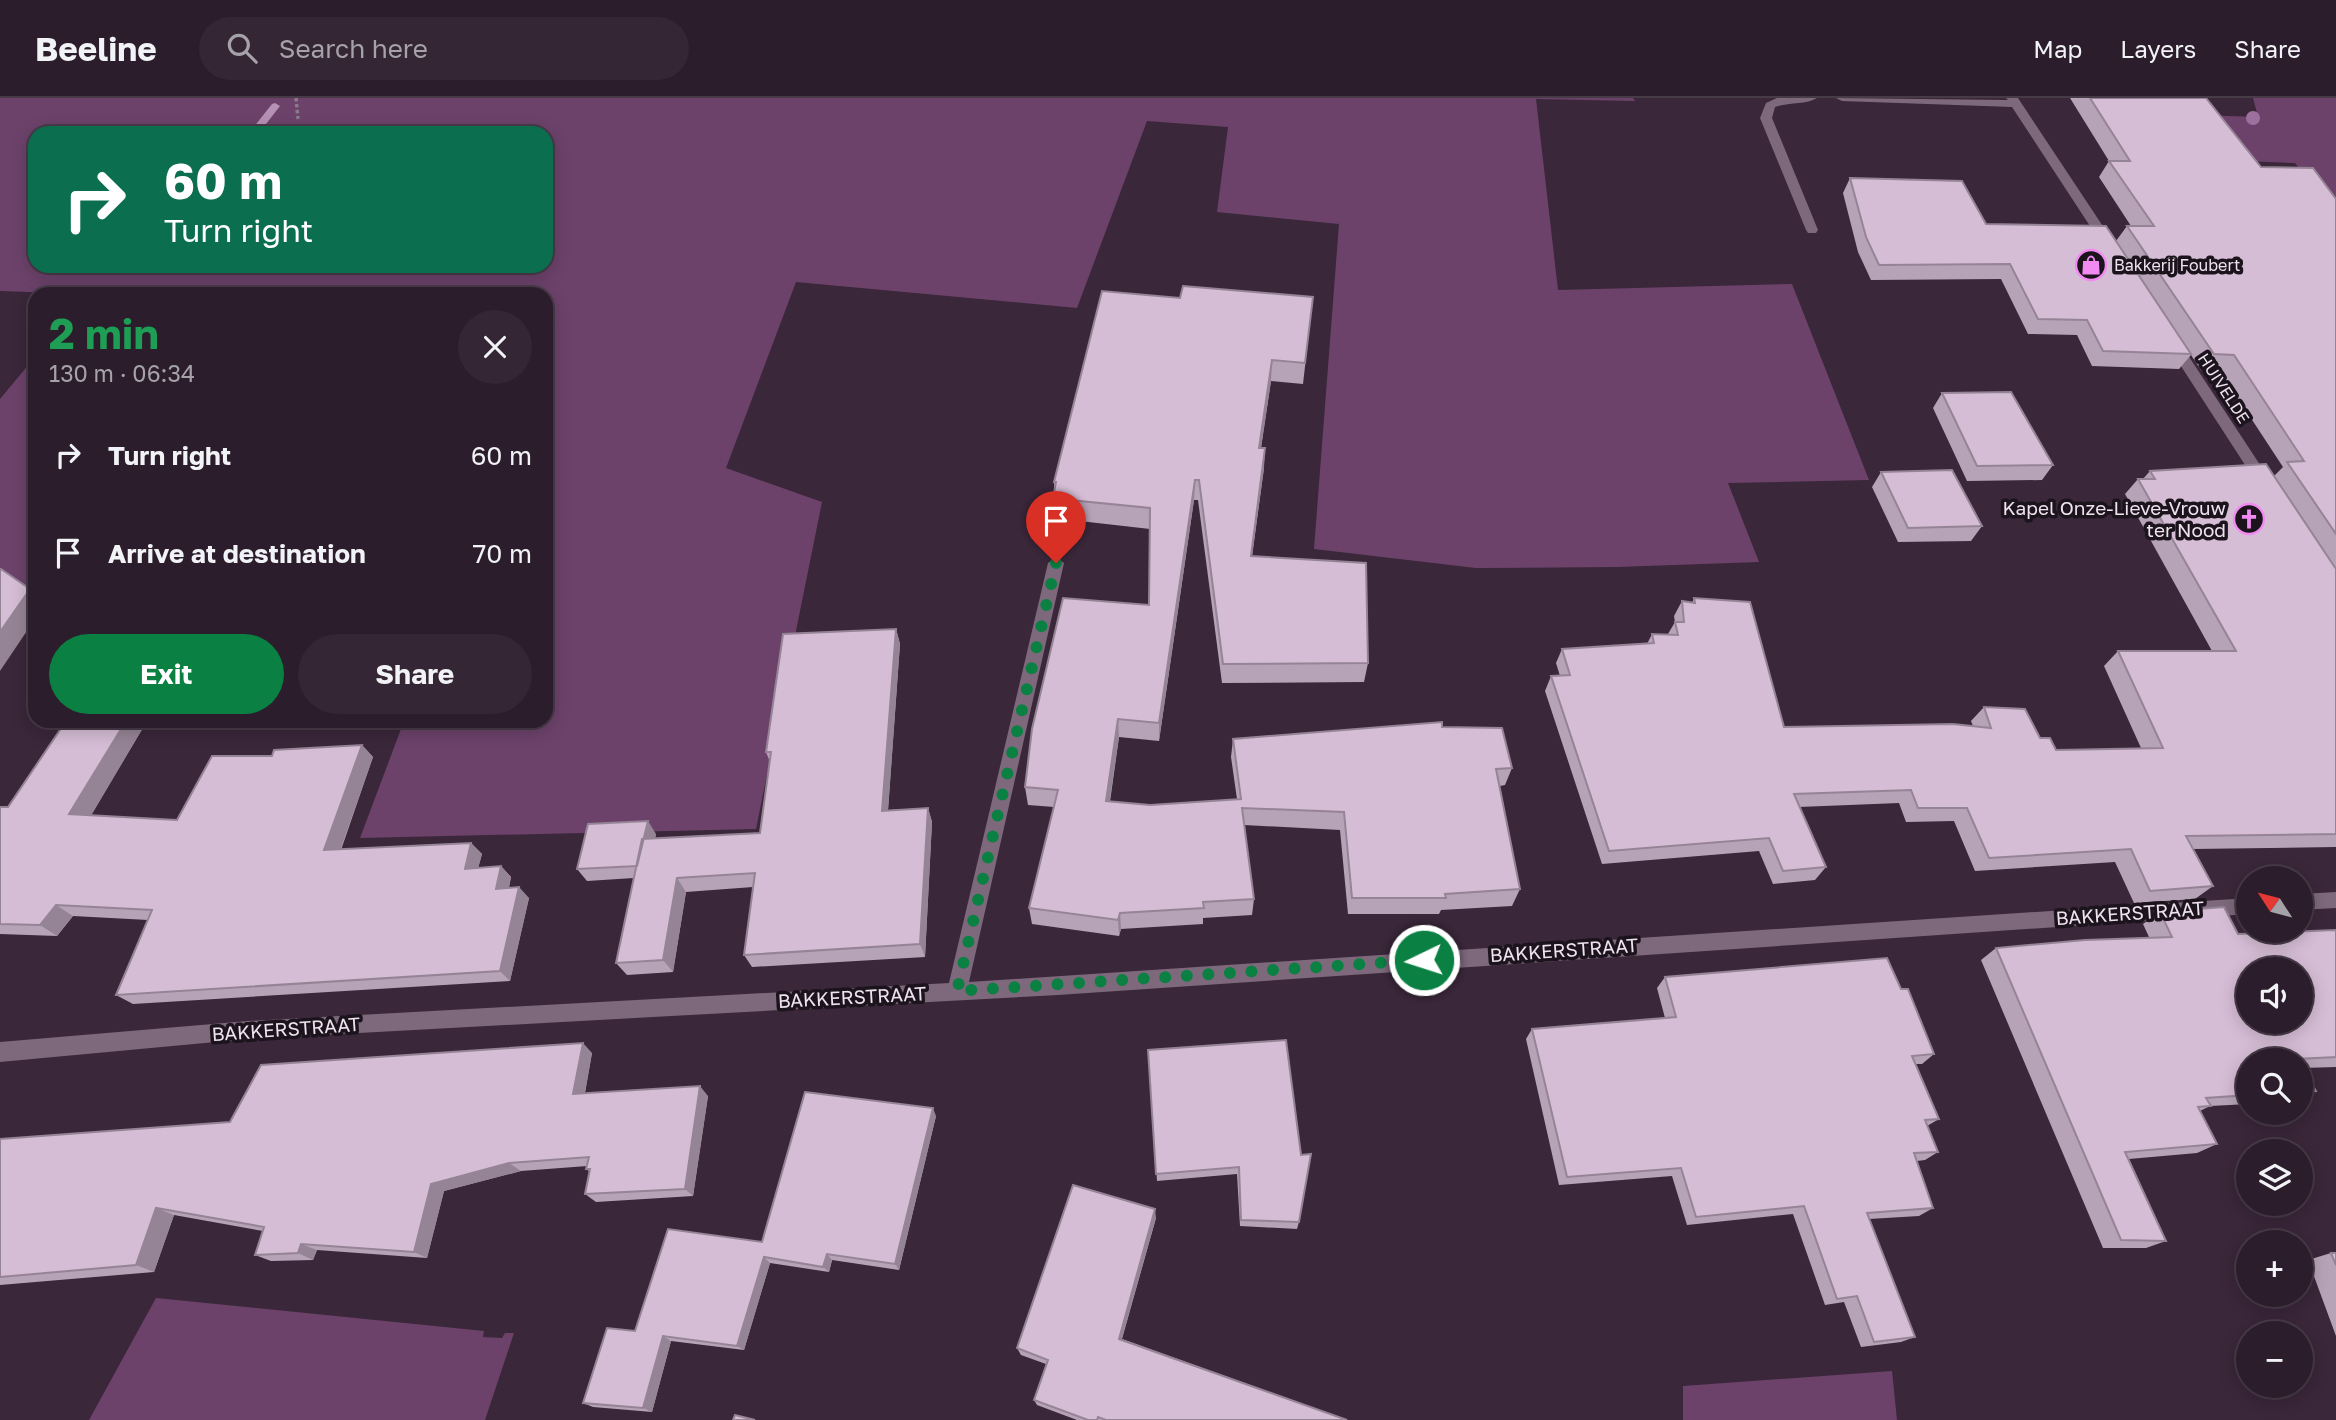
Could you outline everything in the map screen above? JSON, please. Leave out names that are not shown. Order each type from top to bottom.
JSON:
[{"type":"street","points":[[1811,98],[1785,99],[1770,105],[1766,118],[1812,230]]},
{"type":"street","points":[[1842,98],[2014,101],[2121,263]]},
{"type":"street","name":"HUIVELDE","points":[[2166,331],[2276,500]]},
{"type":"street","points":[[957,991],[1056,563]]},
{"type":"street","points":[[2314,901],[2336,900]]},
{"type":"street","name":"BAKKERSTRAAT","points":[[0,1052],[248,1030],[957,991],[2236,907]]},
{"type":"path","points":[[296,98],[298,119]]},
{"type":"shaded area","points":[[0,98],[1633,98],[1635,101],[1536,99],[1558,290],[1792,284],[1869,480],[1728,483],[1759,562],[1476,568],[1314,549],[1339,224],[1217,212],[1228,127],[1147,121],[1077,308],[796,282],[726,468],[822,502],[756,829],[360,838],[401,728],[553,728],[553,287],[28,287],[28,292],[0,291]]},
{"type":"shaded area","points":[[2253,98],[2336,98],[2336,213],[2295,163],[2219,160],[2196,115],[2258,117]]},
{"type":"shaded area","points":[[28,365],[28,610],[0,608],[0,399]]},
{"type":"shaded area","points":[[156,1298],[484,1331],[483,1337],[502,1338],[505,1333],[514,1333],[485,1420],[89,1420]]},
{"type":"shaded area","points":[[1892,1371],[1897,1420],[1683,1420],[1683,1386]]},
{"type":"building","points":[[2090,98],[2206,98],[2261,167],[2313,168],[2336,199],[2336,534],[2287,462],[2304,461],[2234,355],[2214,354],[2127,226],[2154,226],[2109,161],[2130,161]]},
{"type":"building","points":[[1850,178],[1962,181],[1986,224],[2106,226],[2191,354],[2103,351],[2087,320],[2038,319],[2010,264],[1879,265],[1866,237]]},
{"type":"building","points":[[1183,286],[1313,297],[1305,363],[1272,360],[1259,448],[1265,448],[1251,556],[1366,563],[1368,663],[1223,664],[1199,480],[1195,480],[1159,723],[1118,719],[1106,801],[1150,805],[1241,799],[1233,739],[1442,722],[1442,727],[1502,728],[1512,768],[1496,769],[1520,889],[1445,894],[1446,898],[1352,898],[1344,812],[1242,808],[1254,899],[1203,902],[1204,908],[1120,913],[1118,920],[1029,908],[1058,790],[1025,787],[1032,729],[1063,598],[1149,605],[1150,508],[1060,499],[1061,493],[1054,493],[1054,482],[1102,291],[1180,298]]},
{"type":"building","points":[[2011,392],[2053,465],[1977,466],[1942,393]]},
{"type":"building","points":[[2266,464],[2336,569],[2336,834],[2186,836],[2213,886],[2150,891],[2131,849],[1989,858],[1967,808],[1918,808],[1911,790],[1794,794],[1826,867],[1783,871],[1769,838],[1609,851],[1551,676],[1570,675],[1562,649],[1654,643],[1652,634],[1678,635],[1675,622],[1684,622],[1682,601],[1695,603],[1694,598],[1750,602],[1784,727],[1953,724],[1991,728],[1984,707],[2025,709],[2040,738],[2050,738],[2056,750],[2163,748],[2118,651],[2236,651],[2138,479],[2155,479],[2150,471]]},
{"type":"building","points":[[1952,470],[1982,526],[1908,528],[1881,472]]},
{"type":"building","points":[[0,570],[28,588],[28,592],[0,632]]},
{"type":"building","points":[[896,629],[882,811],[928,808],[920,944],[744,955],[755,873],[677,878],[663,960],[616,963],[642,839],[760,833],[771,752],[766,752],[783,634]]},
{"type":"building","points":[[61,728],[122,728],[69,814],[177,820],[212,756],[272,756],[274,750],[362,745],[324,850],[471,843],[465,869],[501,866],[496,889],[519,887],[500,971],[116,995],[152,910],[56,905],[40,925],[0,924],[0,807],[8,807]]},
{"type":"building","points":[[648,821],[637,866],[577,869],[588,824]]},
{"type":"building","points":[[2224,907],[2236,930],[2236,943],[2314,943],[2314,931],[2336,930],[2336,1057],[2313,1058],[2313,1048],[2236,1048],[2236,1096],[2206,1098],[2211,1106],[2198,1107],[2217,1144],[2125,1152],[2166,1241],[2121,1240],[1996,948],[2085,940],[2172,937],[2160,912]]},
{"type":"building","points":[[1887,958],[1901,989],[1908,989],[1934,1054],[1912,1056],[1939,1119],[1925,1120],[1938,1152],[1914,1153],[1933,1208],[1867,1213],[1915,1337],[1874,1342],[1857,1296],[1837,1299],[1804,1206],[1696,1217],[1681,1168],[1567,1177],[1532,1029],[1676,1017],[1665,977]]},
{"type":"building","points":[[1286,1040],[1301,1155],[1311,1154],[1299,1222],[1241,1220],[1239,1167],[1156,1174],[1148,1050]]},
{"type":"building","points":[[583,1043],[573,1094],[700,1086],[685,1189],[585,1194],[590,1169],[586,1169],[589,1157],[509,1163],[431,1184],[414,1252],[301,1244],[298,1253],[255,1255],[264,1227],[156,1208],[136,1265],[0,1277],[0,1139],[230,1122],[261,1065]]},
{"type":"building","points":[[805,1092],[933,1108],[895,1264],[827,1254],[823,1267],[764,1257],[737,1346],[663,1336],[643,1408],[583,1403],[607,1328],[635,1331],[668,1229],[762,1242]]},
{"type":"building","points":[[1073,1185],[1155,1209],[1119,1339],[1347,1420],[1106,1420],[1098,1417],[1097,1420],[1088,1420],[1034,1400],[1048,1360],[1017,1348]]},
{"type":"building","points":[[735,1415],[755,1420],[733,1420]]},
{"type":"waterway","points":[[259,126],[275,106]]},
{"type":"place","name":"Bakkerij Foubert","points":[[2091,265]]},
{"type":"place","name":"Kapel Onze-Lieve-Vrouw ter Nood","points":[[2249,519]]},
{"type":"route","points":[[1056,563],[957,991],[1424,960]]}]
